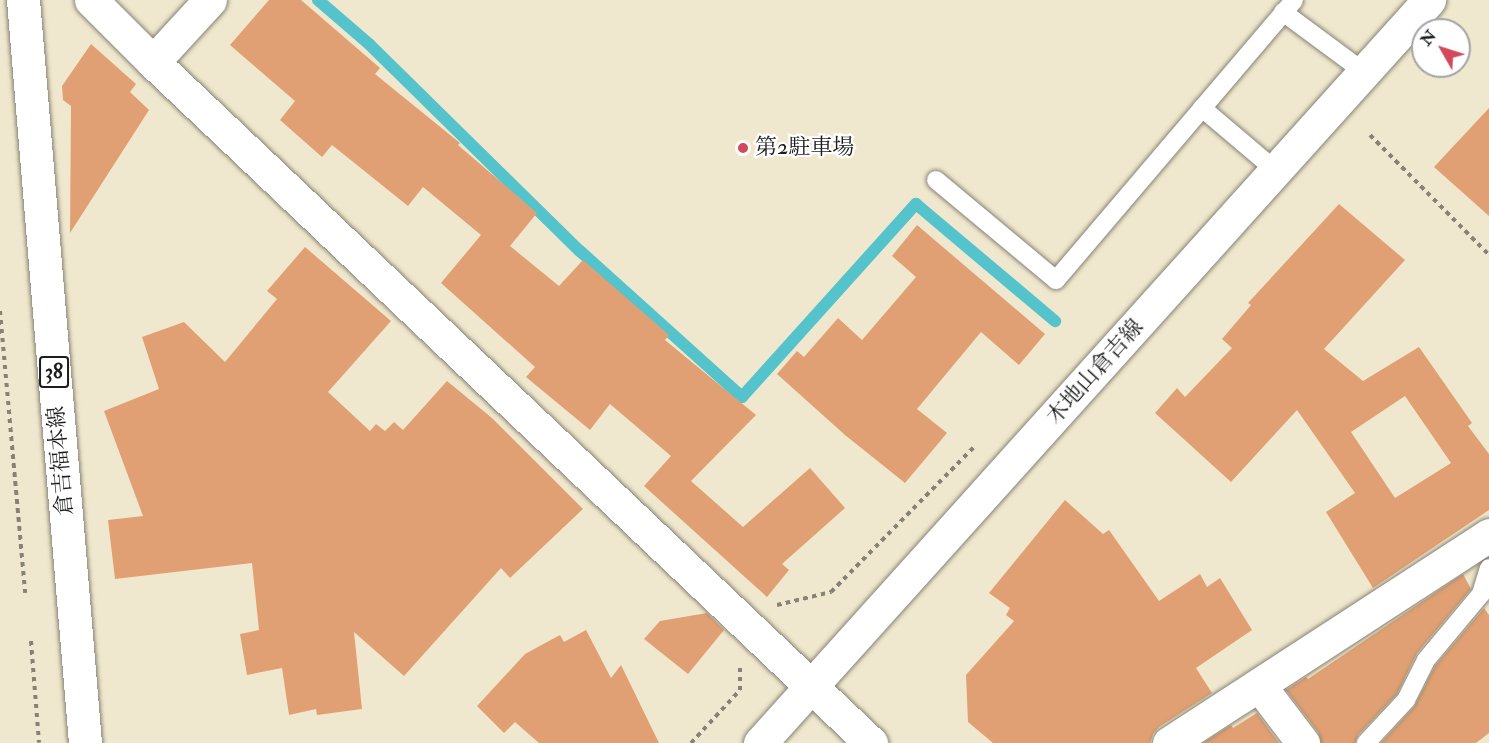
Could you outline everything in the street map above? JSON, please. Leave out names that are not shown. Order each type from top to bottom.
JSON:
[{"type":"main road","name":"倉吉福本線","points":[[23,0],[85,743]]},
{"type":"main road","points":[[92,0],[153,62],[871,743]]},
{"type":"main road","points":[[153,62],[210,0]]},
{"type":"main road","name":"木地山倉吉線","points":[[760,743],[1429,0]]},
{"type":"main road","points":[[1169,743],[1489,535]]},
{"type":"main road","points":[[1259,685],[1303,743]]},
{"type":"lane","points":[[936,180],[1056,279],[1288,6],[1364,72]]},
{"type":"lane","points":[[1202,108],[1275,170]]},
{"type":"lane","points":[[1366,743],[1406,700],[1426,660],[1481,594],[1489,568]]},
{"type":"path","points":[[1370,135],[1489,255]]},
{"type":"path","points":[[0,311],[25,593]]},
{"type":"path","points":[[766,608],[831,592],[981,439]]},
{"type":"path","points":[[31,641],[39,743]]},
{"type":"path","points":[[691,743],[740,690],[739,660]]},
{"type":"building","points":[[269,0],[301,0],[380,68],[375,74],[460,143],[458,145],[537,213],[510,246],[559,286],[583,260],[669,335],[665,340],[756,415],[691,481],[743,527],[810,468],[845,508],[782,564],[789,570],[767,597],[644,486],[671,456],[610,404],[590,430],[526,377],[535,367],[441,283],[481,235],[423,187],[408,206],[332,145],[322,157],[280,120],[295,101],[230,45]]},
{"type":"building","points":[[91,44],[136,84],[130,92],[149,110],[70,233],[71,106],[63,100],[62,86]]},
{"type":"building","points":[[1489,108],[1489,216],[1434,167]]},
{"type":"building","points":[[1339,204],[1405,260],[1324,349],[1363,381],[1419,347],[1472,423],[1468,426],[1489,454],[1489,510],[1373,588],[1326,512],[1355,493],[1297,410],[1231,482],[1155,413],[1177,388],[1185,397],[1232,348],[1222,339],[1251,305],[1248,303]],"holes":[[[1405,396],[1451,463],[1395,498],[1351,432]]]},
{"type":"building","points":[[917,225],[1045,334],[1019,365],[981,332],[917,409],[947,433],[905,483],[845,435],[777,374],[797,351],[804,357],[838,318],[862,340],[916,277],[892,256]]},
{"type":"building","points":[[305,247],[391,321],[328,392],[370,431],[376,424],[385,431],[394,422],[403,430],[447,381],[492,418],[583,509],[510,578],[501,568],[404,676],[354,632],[362,709],[317,715],[316,709],[289,715],[282,668],[247,675],[240,634],[259,630],[252,563],[115,579],[108,520],[143,516],[104,411],[159,389],[142,337],[184,322],[225,362],[277,299],[267,291]]},
{"type":"building","points":[[1065,500],[1103,534],[1109,530],[1159,601],[1200,574],[1207,587],[1220,578],[1252,630],[1196,668],[1212,693],[1159,727],[1150,743],[993,743],[968,722],[966,675],[1014,621],[1006,615],[1010,608],[989,593]]},
{"type":"building","points":[[1463,574],[1471,589],[1417,653],[1397,694],[1358,735],[1355,743],[1321,743],[1318,732],[1286,690],[1306,677],[1308,679]]},
{"type":"building","points":[[1484,608],[1489,615],[1489,733],[1476,743],[1381,743],[1414,707],[1435,666]]},
{"type":"building","points":[[707,613],[724,630],[688,674],[644,639],[660,621]]},
{"type":"building","points":[[586,630],[611,678],[621,665],[659,743],[539,743],[515,722],[504,733],[477,706],[525,654],[560,635],[564,642]]},
{"type":"building","points":[[1257,713],[1279,743],[1203,743],[1231,725],[1233,728]]},
{"type":"waterway","points":[[318,0],[369,44],[580,251],[742,397],[916,204],[1055,321]]},
{"type":"place","name":"第2駐車場","points":[[743,148]]}]
